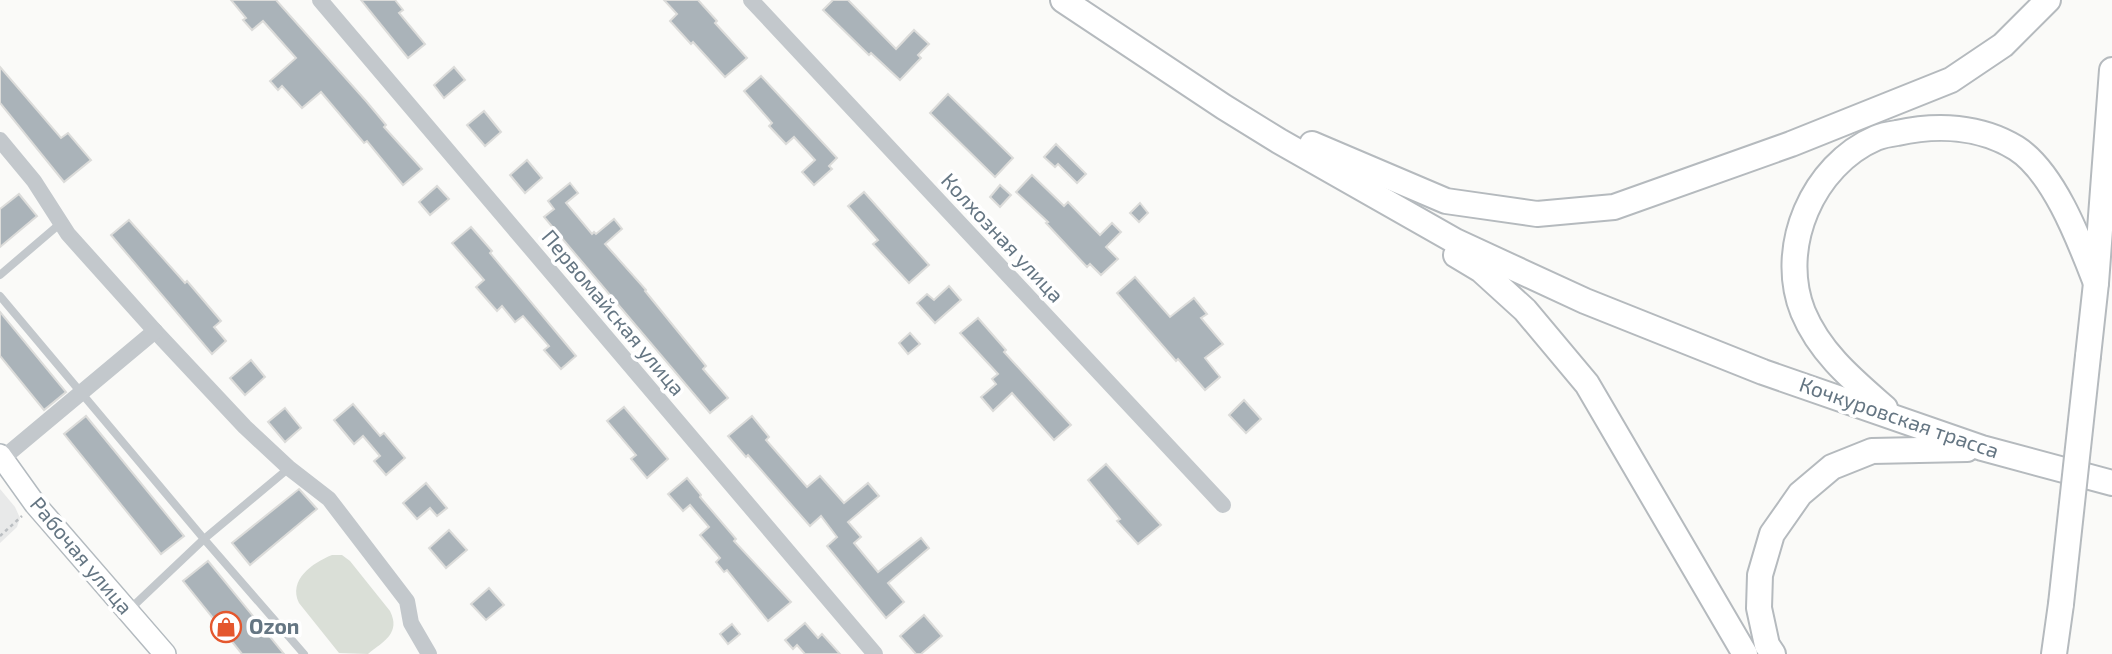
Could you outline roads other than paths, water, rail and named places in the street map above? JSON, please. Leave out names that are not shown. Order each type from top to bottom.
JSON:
[{"type":"main road","points":[[1063,0],[1343,185],[1481,270],[1525,310],[1587,384],[1745,654]]},
{"type":"main road","points":[[1224,107],[1446,201],[1537,214],[1614,207],[1791,144],[1951,80],[2003,45],[2048,0]]},
{"type":"main road","points":[[2054,654],[2096,283],[2112,69]]},
{"type":"main road","points":[[1895,417],[1824,350],[1803,311],[1796,283],[1794,253],[1802,217],[1820,184],[1844,157],[1877,137],[1914,129],[1952,127],[1983,134],[2017,148],[2040,172],[2071,219],[2096,283]]},
{"type":"main road","name":"Кочкуровская трасса","points":[[1279,141],[1455,241],[1585,301],[1763,372],[1982,448],[2112,483]]},
{"type":"main road","points":[[2089,349],[2112,308]]},
{"type":"main road","points":[[1773,654],[1767,645],[1759,608],[1760,575],[1772,534],[1800,494],[1832,467],[1872,452],[1982,448]]},
{"type":"main road","points":[[2036,654],[2059,616]]},
{"type":"main road","points":[[2059,616],[2063,654]]},
{"type":"street","name":"Первомайская улица","points":[[320,0],[875,654]]},
{"type":"street","name":"Колхозная улица","points":[[751,0],[1223,505]]},
{"type":"street","points":[[0,140],[34,181],[68,234],[155,331],[245,427],[289,468],[329,499],[407,601],[411,623],[426,649],[408,654]]},
{"type":"street","points":[[1,457],[155,331]]},
{"type":"street","name":"Рабочая улица","points":[[1,457],[35,504],[165,654]]},
{"type":"lane","points":[[0,275],[62,222]]},
{"type":"lane","points":[[0,296],[304,654]]},
{"type":"lane","points":[[128,611],[204,539],[289,468]]},
{"type":"place","name":"Ozon","points":[[226,627]]}]
